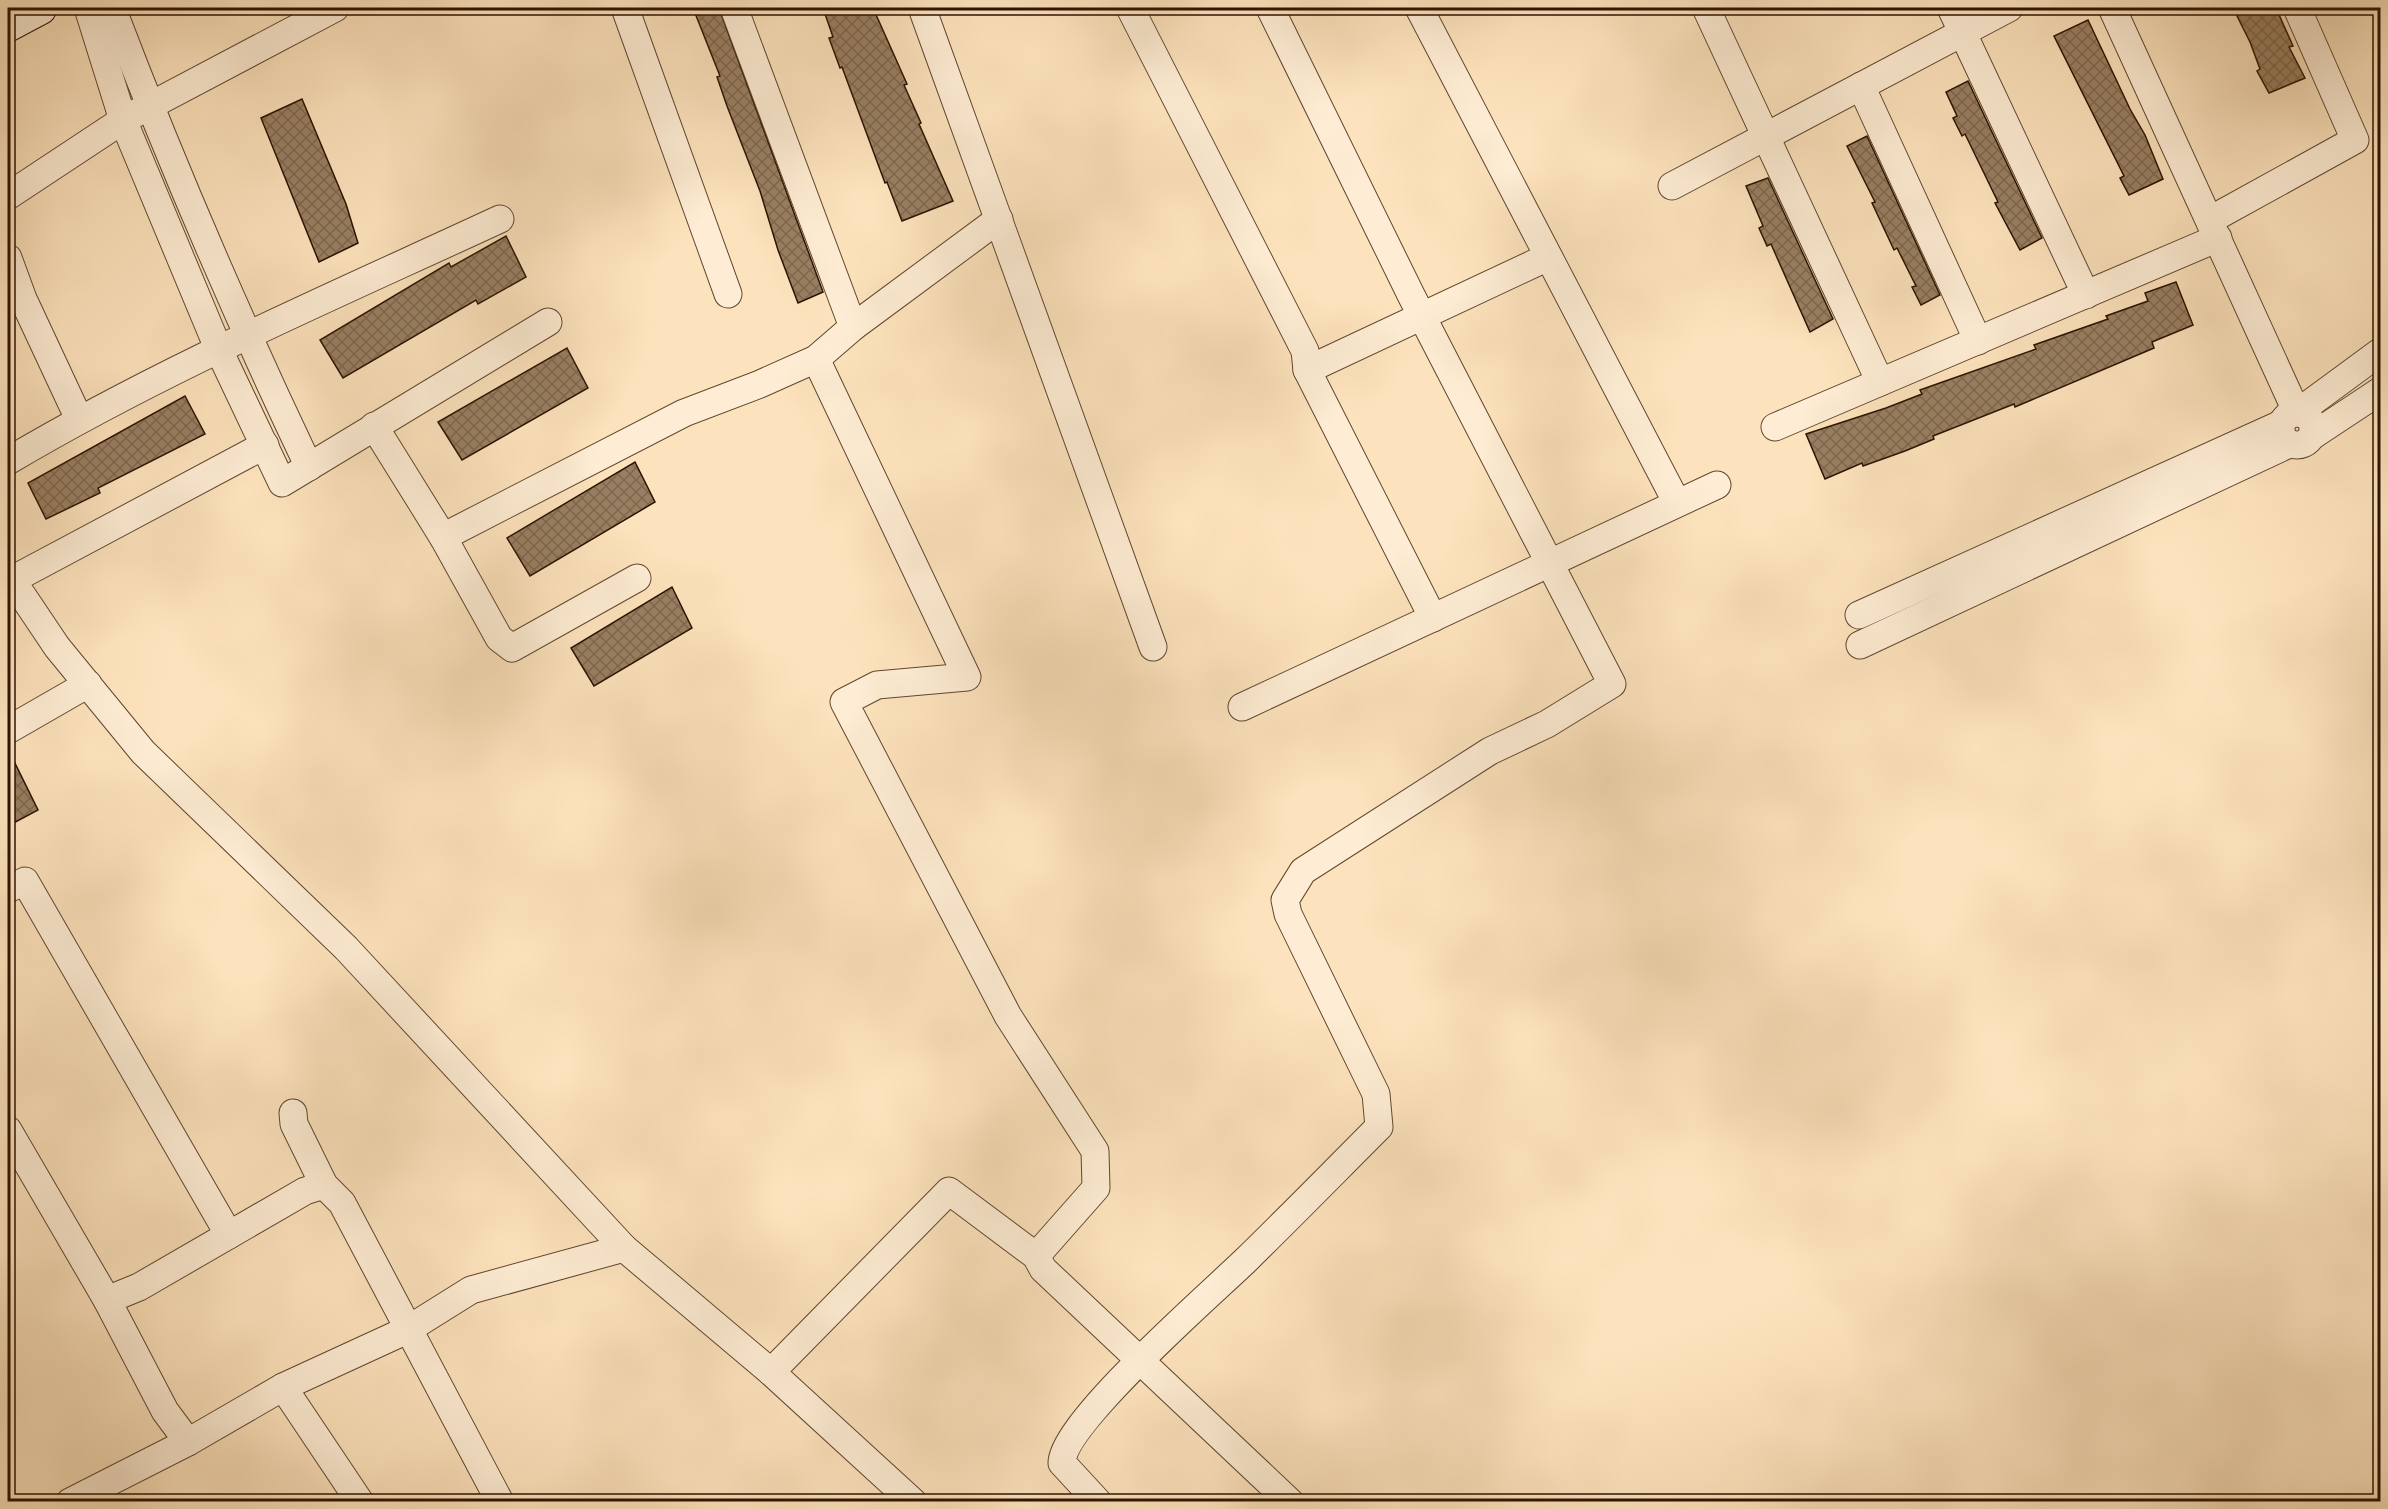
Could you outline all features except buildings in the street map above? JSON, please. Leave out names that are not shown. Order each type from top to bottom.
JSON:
[{"type":"street","points":[[8,25],[40,8]]},
{"type":"street","points":[[87,8],[123,120],[218,348],[282,483],[548,322]]},
{"type":"street","points":[[112,8],[149,106],[247,337],[309,467]]},
{"type":"street","points":[[8,196],[123,120],[335,8]]},
{"type":"street","points":[[625,8],[728,294]]},
{"type":"street","points":[[734,8],[853,327]]},
{"type":"street","points":[[922,8],[1154,647]]},
{"type":"street","points":[[1130,8],[1305,351],[1307,370],[1432,618]]},
{"type":"street","points":[[1098,1502],[1062,1463],[1062,1455],[1072,1437],[1142,1359],[1246,1260],[1379,1127],[1376,1094],[1288,914],[1285,900],[1303,870],[1490,751],[1547,724],[1612,684],[1422,317],[1270,8]]},
{"type":"street","points":[[1419,8],[1677,503]]},
{"type":"street","points":[[1706,8],[1880,382]]},
{"type":"street","points":[[1951,8],[2086,295]]},
{"type":"street","points":[[1672,186],[2009,8]]},
{"type":"street","points":[[2095,8],[2210,235]]},
{"type":"street","points":[[2112,8],[2293,427]]},
{"type":"street","points":[[1775,427],[2086,295],[2210,235],[2355,140],[2297,8]]},
{"type":"street","points":[[1861,86],[1978,340]]},
{"type":"street","points":[[8,461],[79,419],[218,348],[247,337],[500,219]]},
{"type":"street","points":[[443,537],[684,412],[760,384],[816,359],[853,327],[999,219]]},
{"type":"street","points":[[1307,370],[1548,257]]},
{"type":"street","points":[[8,258],[15,302],[79,419]]},
{"type":"street","points":[[1860,645],[2293,427],[2380,352]]},
{"type":"street","points":[[816,359],[967,677],[877,685],[844,702],[1008,1016],[1095,1150],[1096,1188],[1036,1256]]},
{"type":"street","points":[[1859,615],[2380,391]]},
{"type":"street","points":[[374,426],[443,537],[499,638],[512,648],[637,578]]},
{"type":"street","points":[[265,445],[9,579],[57,647],[143,752],[346,948],[624,1248],[771,1372],[913,1502]]},
{"type":"street","points":[[1242,707],[1717,485]]},
{"type":"street","points":[[8,730],[88,684]]},
{"type":"street","points":[[8,890],[25,880],[229,1235]]},
{"type":"street","points":[[293,1113],[294,1124],[324,1185],[342,1203],[407,1330],[500,1502]]},
{"type":"street","points":[[8,1130],[107,1300],[165,1411],[188,1442]]},
{"type":"street","points":[[107,1300],[139,1287],[305,1191],[324,1185]]},
{"type":"street","points":[[771,1372],[949,1191],[1036,1256],[1043,1269],[1142,1359],[1290,1502]]},
{"type":"street","points":[[70,1502],[188,1442],[283,1386],[407,1330],[471,1290],[624,1248]]},
{"type":"street","points":[[283,1386],[360,1502]]}]
